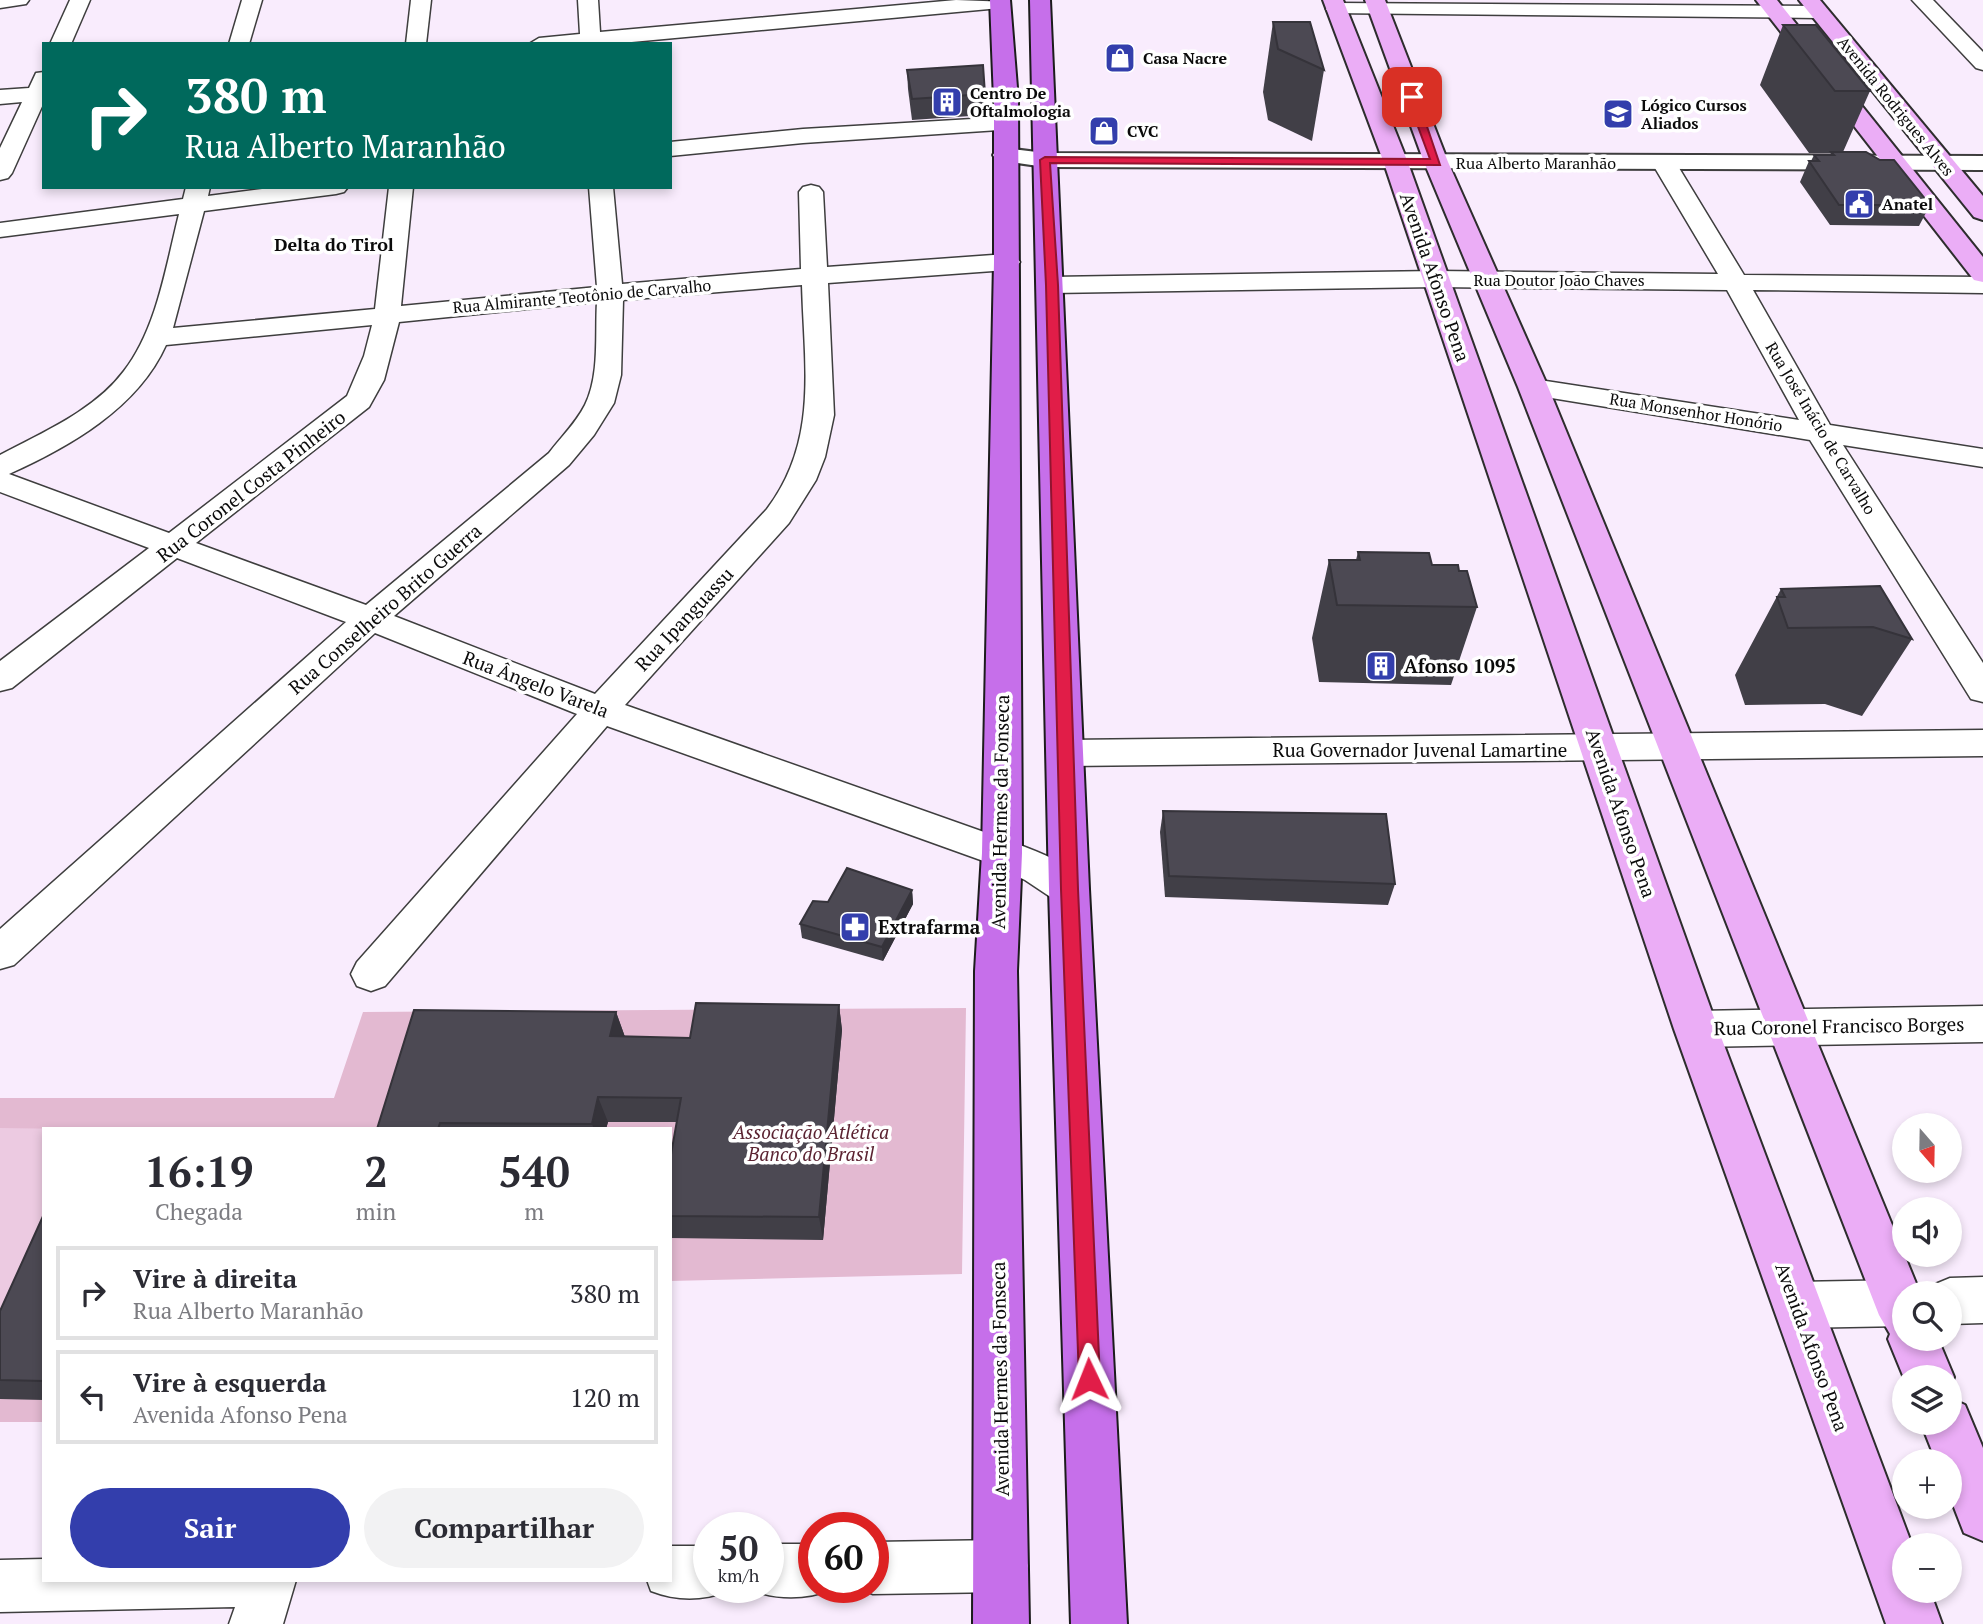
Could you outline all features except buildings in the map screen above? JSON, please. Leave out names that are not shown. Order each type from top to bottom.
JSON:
[{"type":"main road","points":[[1040,0],[1052,285],[1069,889],[1100,1624]]},
{"type":"main road","name":"Avenida Hermes da Fonseca","points":[[1000,1],[1006,124],[1007,262],[1002,853],[996,971],[1002,1624]]},
{"type":"main road","name":"Avenida Afonso Pena","points":[[1335,4],[1396,163],[1696,1028],[1914,1624]]},
{"type":"main road","name":"Avenida Afonso Pena","points":[[1378,5],[1436,162],[1533,387],[1786,1027],[1892,1284]]},
{"type":"main road","name":"Avenida Rodrigues Alves","points":[[1771,6],[1983,274]]},
{"type":"main road","name":"Avenida Rodrigues Alves","points":[[1814,6],[1983,212]]},
{"type":"main road","points":[[1955,239],[1961,231],[1983,230]]},
{"type":"main road","points":[[1952,1435],[1983,1514]]},
{"type":"street","points":[[0,2],[19,0]]},
{"type":"street","points":[[61,42],[80,0]]},
{"type":"street","points":[[240,42],[253,0]]},
{"type":"street","points":[[416,42],[421,0]]},
{"type":"street","points":[[588,0],[591,41],[1000,1]]},
{"type":"street","points":[[1922,0],[1983,64]]},
{"type":"street","points":[[1335,4],[1814,6]]},
{"type":"street","points":[[0,97],[41,88]]},
{"type":"street","points":[[0,173],[41,88]]},
{"type":"street","points":[[672,149],[803,136],[1006,124]]},
{"type":"street","name":"Rua Alberto Maranhão","points":[[1005,155],[1045,160],[1396,163],[1983,163]]},
{"type":"street","name":"Rua José Inácio de Carvalho","points":[[1664,163],[1735,281],[1820,432],[1983,690]]},
{"type":"street","points":[[0,230],[195,197],[308,189]]},
{"type":"street","name":"Rua Coronel Costa Pinheiro","points":[[0,679],[359,401],[374,371],[386,314],[401,189]]},
{"type":"street","name":"Rua Conselheiro Brito Guerra","points":[[0,953],[370,619],[559,459],[584,429],[600,403],[607,375],[610,293],[601,189]]},
{"type":"street","name":"Rua Ipanguassu","points":[[371,974],[601,710],[778,516],[808,470],[820,415],[811,192]]},
{"type":"street","points":[[0,467],[90,416],[120,393],[139,371],[157,338],[195,197]]},
{"type":"street","name":"Rua Almirante Teotônio de Carvalho","points":[[157,338],[610,293],[1007,262]]},
{"type":"street","name":"Rua Doutor João Chaves","points":[[1052,285],[1436,279],[1983,285]]},
{"type":"street","name":"Rua Monsenhor Honório","points":[[1533,387],[1983,458]]},
{"type":"street","name":"Rua Ângelo Varela","points":[[0,481],[370,619],[601,710],[1002,853],[1038,869],[1069,889]]},
{"type":"street","name":"Rua Governador Juvenal Lamartine","points":[[1067,753],[1983,743]]},
{"type":"street","name":"Rua Coronel Francisco Borges","points":[[1696,1028],[1983,1024]]},
{"type":"street","points":[[1962,1301],[1983,1300]]},
{"type":"street","points":[[1796,1305],[1892,1314]]},
{"type":"street","points":[[889,1568],[1002,1566]]},
{"type":"street","points":[[672,1572],[693,1572]]},
{"type":"street","points":[[0,1586],[174,1582]]},
{"type":"street","points":[[256,1624],[269,1582]]},
{"type":"green space","name":"Associação Atlética Banco do Brasil","points":[[966,1008],[962,1274],[672,1281],[672,1127],[42,1127],[42,1422],[0,1422],[0,1098],[334,1098],[363,1012]]},
{"type":"shaded area","points":[[0,1128],[42,1129],[42,1247],[0,1340]]},
{"type":"place","name":"Casa Nacre","points":[[1120,58]]},
{"type":"place","name":"Centro De Oftalmologia","points":[[947,102]]},
{"type":"place","name":"Lógico Cursos Aliados","points":[[1618,114]]},
{"type":"place","name":"CVC","points":[[1104,131]]},
{"type":"place","name":"Anatel","points":[[1859,204]]},
{"type":"place","name":"Afonso 1095","points":[[1381,666]]},
{"type":"place","name":"Extrafarma","points":[[855,927]]},
{"type":"district","name":"Delta do Tirol","points":[[334,245]]},
{"type":"route","points":[[1089,1379],[1069,889],[1052,285],[1045,160],[1436,162],[1412,97]]}]
